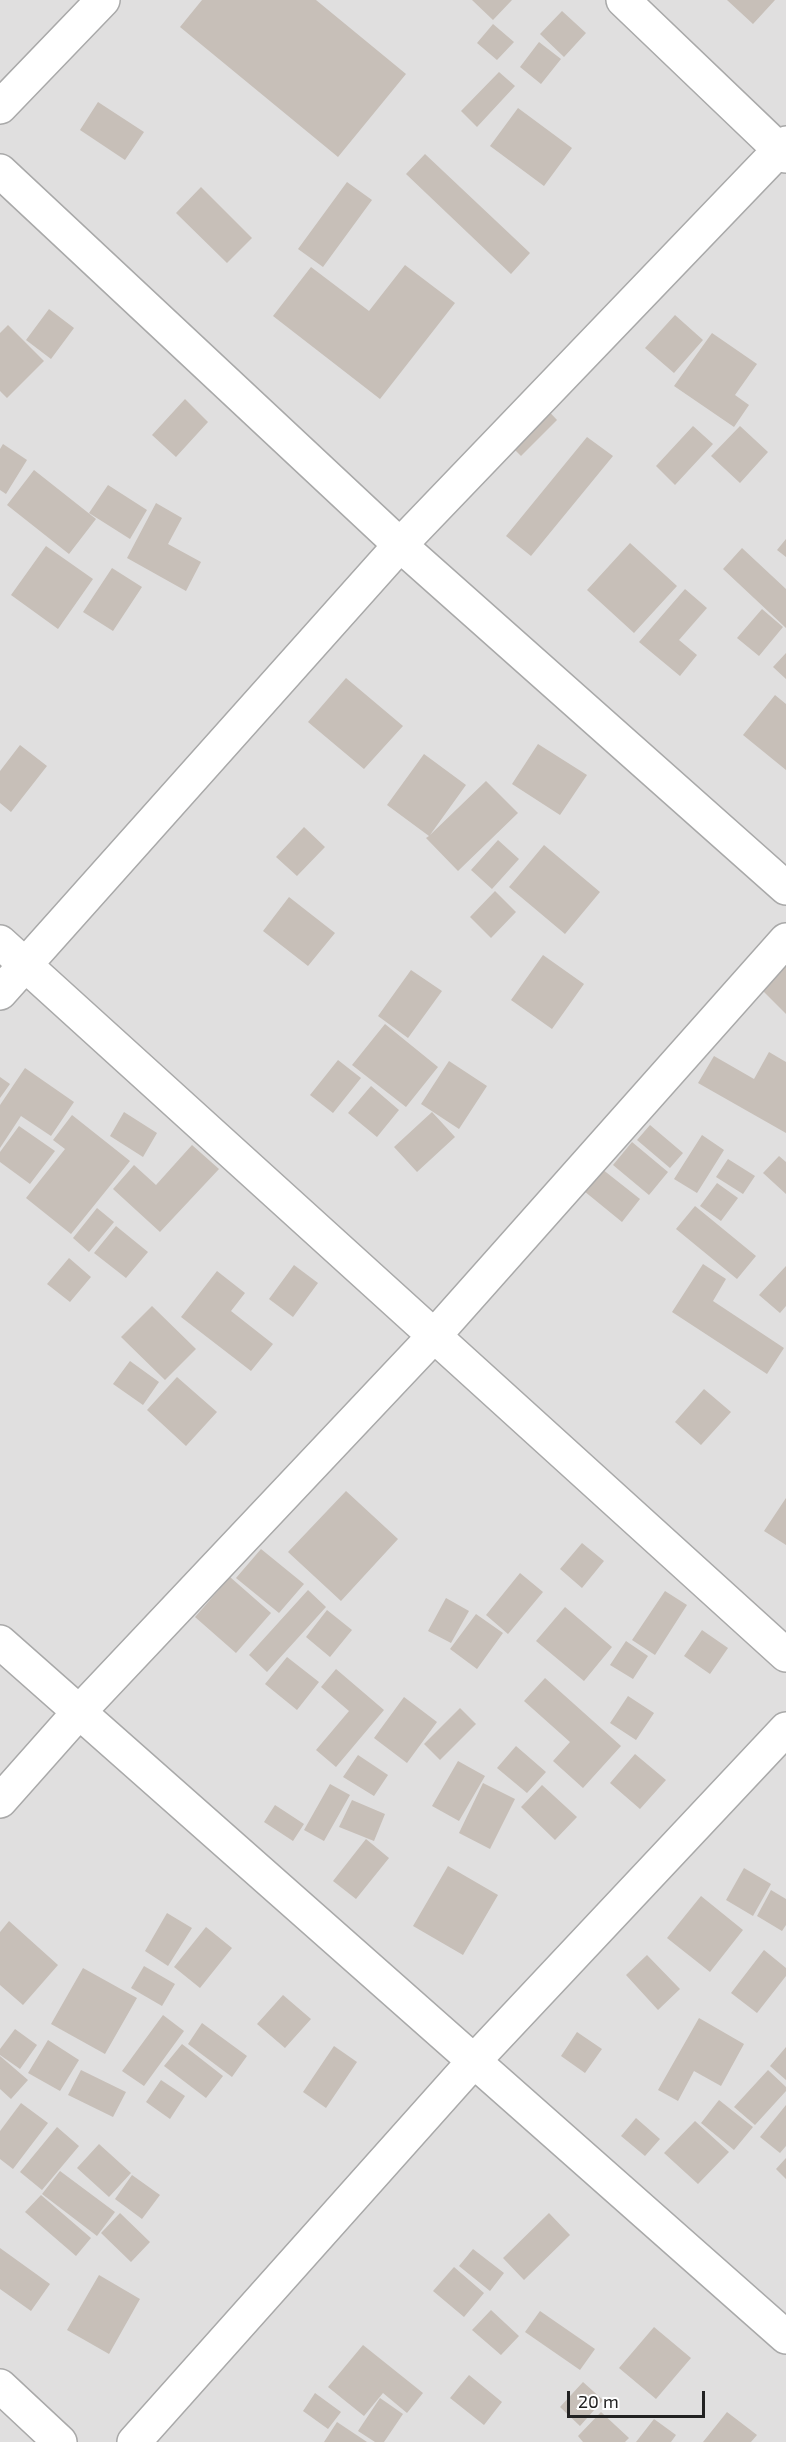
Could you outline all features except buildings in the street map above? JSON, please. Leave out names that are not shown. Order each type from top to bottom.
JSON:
[{"type":"street","points":[[0,107],[102,0]]},
{"type":"street","points":[[0,993],[400,545],[784,150],[623,0]]},
{"type":"street","points":[[0,171],[400,545],[786,888]]},
{"type":"street","points":[[0,1801],[79,1712],[434,1336],[786,940]]},
{"type":"street","points":[[0,942],[786,1655]]},
{"type":"street","points":[[0,1642],[786,2337]]},
{"type":"street","points":[[134,2442],[474,2061],[786,1729]]},
{"type":"street","points":[[0,2386],[60,2442]]},
{"type":"shaded area","points":[[0,0],[786,0],[786,2442],[0,2442]]}]
